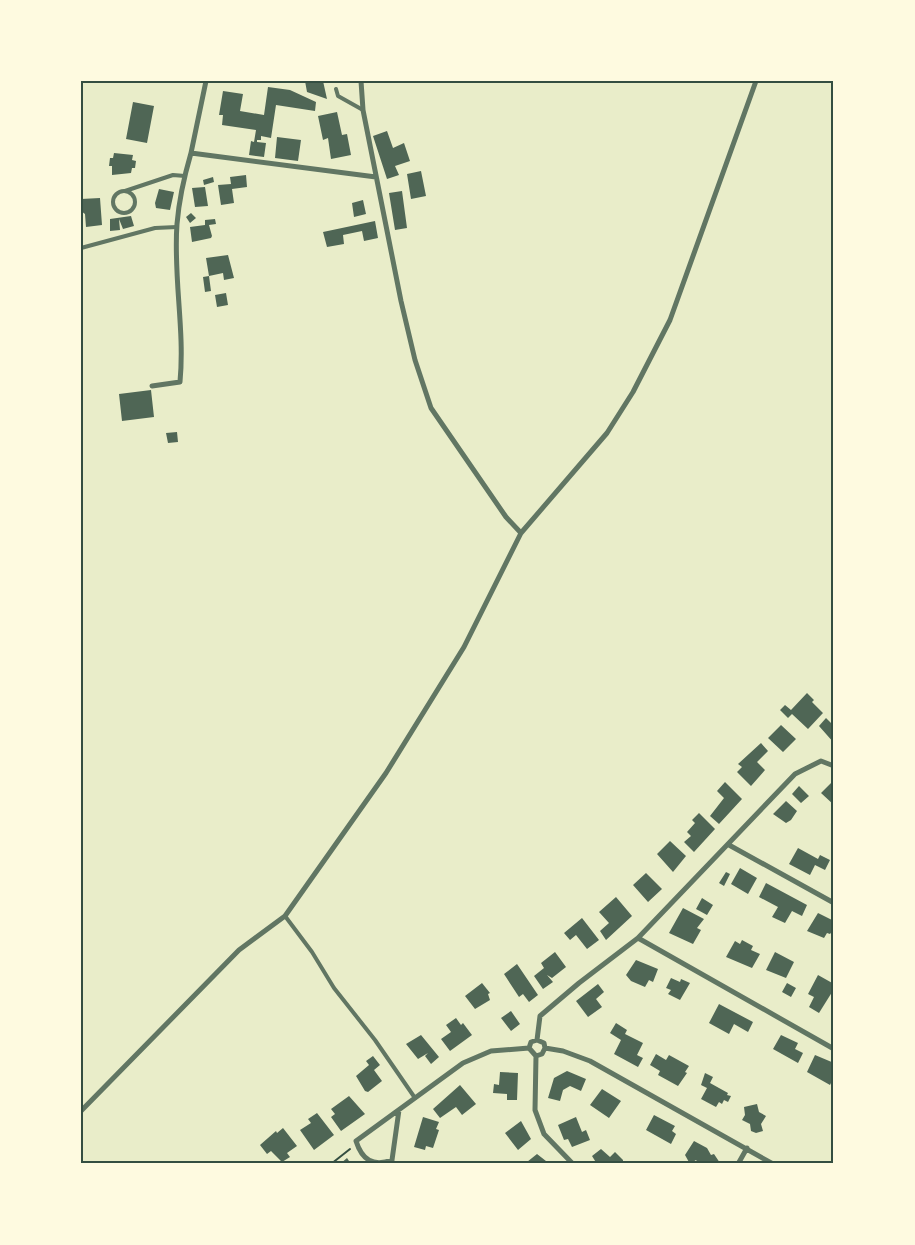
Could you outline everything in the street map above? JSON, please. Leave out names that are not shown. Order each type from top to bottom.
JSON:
[{"type":"street","points":[[152,386],[180,382],[182,356],[177,227],[184,176],[191,153],[206,81]]},
{"type":"street","points":[[361,81],[363,110],[400,300],[415,360],[431,408],[506,517],[520,533]]},
{"type":"street","points":[[81,1111],[239,950],[285,916],[386,773],[464,646],[520,533],[607,433],[633,392],[670,320],[756,81]]},
{"type":"street","points":[[191,153],[376,177]]},
{"type":"street","points":[[537,1040],[540,1016],[579,983],[638,938],[729,845],[794,774],[821,761],[834,766]]},
{"type":"street","points":[[729,845],[834,903]]},
{"type":"street","points":[[638,938],[832,1046]]},
{"type":"street","points":[[529,1048],[531,1042],[542,1041],[545,1048],[542,1054],[536,1056]]},
{"type":"street","points":[[399,1110],[393,1162],[374,1164],[359,1151],[356,1141],[463,1063],[491,1051],[529,1048]]},
{"type":"street","points":[[529,1048],[536,1056],[535,1110],[544,1134],[573,1164]]},
{"type":"street","points":[[545,1048],[563,1051],[590,1061],[773,1164]]},
{"type":"street","points":[[738,1164],[747,1148]]},
{"type":"lane","points":[[336,90],[338,96],[363,110]]},
{"type":"lane","points":[[125,192],[133,197],[134,204],[128,212],[121,213],[115,209],[113,202],[115,195],[172,175],[184,176]]},
{"type":"lane","points":[[81,248],[155,228],[177,227]]},
{"type":"lane","points":[[285,916],[415,1098]]},
{"type":"path","points":[[331,1164],[350,1149],[356,1141]]},
{"type":"building","points":[[305,81],[323,81],[327,99],[307,92]]},
{"type":"building","points":[[268,87],[290,90],[316,102],[315,111],[276,105],[271,138],[261,136],[261,140],[257,140],[257,142],[266,143],[264,157],[249,155],[251,141],[254,142],[256,130],[222,125],[223,115],[219,115],[223,91],[243,94],[240,111],[264,115]]},
{"type":"building","points":[[133,102],[154,106],[147,143],[126,139]]},
{"type":"building","points":[[337,112],[342,135],[347,134],[351,155],[331,159],[328,138],[323,140],[318,116]]},
{"type":"building","points":[[387,131],[393,148],[404,143],[410,161],[395,166],[399,175],[387,179],[373,136]]},
{"type":"building","points":[[277,137],[301,140],[298,161],[275,158]]},
{"type":"building","points":[[114,153],[133,155],[132,160],[136,161],[135,168],[132,168],[131,173],[112,175],[112,166],[109,166],[110,158],[113,158]]},
{"type":"building","points":[[421,171],[426,196],[411,199],[407,174]]},
{"type":"building","points":[[246,175],[247,187],[232,189],[234,203],[221,205],[218,185],[231,184],[230,177]]},
{"type":"building","points":[[213,177],[214,182],[204,185],[203,180]]},
{"type":"building","points":[[205,187],[208,206],[195,207],[192,188]]},
{"type":"building","points":[[159,189],[174,192],[170,210],[156,208],[155,203]]},
{"type":"building","points":[[402,191],[407,228],[395,230],[389,193]]},
{"type":"building","points":[[100,198],[102,225],[86,227],[85,214],[81,211],[81,199]]},
{"type":"building","points":[[363,200],[366,214],[354,217],[352,203]]},
{"type":"building","points":[[191,213],[196,218],[190,223],[186,217]]},
{"type":"building","points":[[131,216],[134,226],[123,229],[119,219],[120,230],[110,231],[110,219]]},
{"type":"building","points":[[215,219],[216,224],[209,225],[211,238],[192,242],[190,227],[205,225],[205,220]]},
{"type":"building","points":[[375,221],[378,238],[364,241],[362,231],[343,235],[344,244],[327,247],[323,232]]},
{"type":"building","points":[[228,255],[234,278],[224,280],[223,273],[209,276],[206,258]]},
{"type":"building","points":[[209,276],[211,291],[205,292],[203,277]]},
{"type":"building","points":[[226,293],[228,305],[217,307],[215,295]]},
{"type":"building","points":[[151,390],[154,417],[122,421],[119,394]]},
{"type":"building","points":[[177,432],[178,442],[168,443],[166,433]]},
{"type":"building","points":[[807,693],[814,700],[812,702],[823,713],[808,729],[792,714],[788,718],[780,710],[785,705],[791,710]]},
{"type":"building","points":[[826,718],[834,726],[834,743],[819,726]]},
{"type":"building","points":[[781,725],[796,739],[783,752],[768,738]]},
{"type":"building","points":[[761,743],[768,751],[757,762],[765,770],[751,786],[737,772],[742,767],[738,764]]},
{"type":"building","points":[[834,780],[834,805],[821,793]]},
{"type":"building","points":[[725,782],[742,799],[719,824],[710,816],[724,798],[717,791]]},
{"type":"building","points":[[799,786],[809,796],[801,803],[792,794]]},
{"type":"building","points":[[786,801],[797,811],[791,820],[786,823],[773,814]]},
{"type":"building","points":[[699,813],[715,829],[694,852],[684,842],[691,836],[687,832],[695,823],[692,820]]},
{"type":"building","points":[[670,841],[686,856],[673,872],[657,854]]},
{"type":"building","points":[[798,848],[818,859],[820,855],[830,860],[825,870],[815,865],[810,875],[789,864]]},
{"type":"building","points":[[740,868],[757,878],[748,894],[731,884]]},
{"type":"building","points":[[726,872],[730,874],[724,886],[719,883]]},
{"type":"building","points":[[646,873],[662,889],[648,902],[633,885]]},
{"type":"building","points":[[766,883],[807,905],[802,916],[792,911],[785,923],[772,917],[778,907],[759,897]]},
{"type":"building","points":[[616,897],[632,916],[606,940],[600,931],[609,923],[599,912]]},
{"type":"building","points":[[702,898],[713,905],[707,915],[696,909]]},
{"type":"building","points":[[683,908],[704,919],[697,928],[701,930],[693,944],[669,933]]},
{"type":"building","points":[[818,913],[834,921],[834,929],[830,934],[827,933],[824,938],[807,931]]},
{"type":"building","points":[[582,918],[599,940],[587,949],[576,935],[570,940],[564,933]]},
{"type":"building","points":[[742,940],[753,946],[751,950],[760,954],[752,968],[726,957],[735,941],[740,944]]},
{"type":"building","points":[[555,952],[566,967],[552,978],[547,975],[553,982],[543,989],[534,976],[544,968],[541,963]]},
{"type":"building","points":[[775,952],[794,962],[786,978],[766,970]]},
{"type":"building","points":[[636,960],[658,969],[653,982],[649,980],[645,987],[631,981],[626,975]]},
{"type":"building","points":[[517,964],[538,995],[529,1002],[523,994],[519,997],[504,974]]},
{"type":"building","points":[[818,975],[834,984],[834,989],[819,1013],[809,1007],[814,997],[808,994]]},
{"type":"building","points":[[671,978],[680,982],[681,979],[690,983],[680,1000],[668,994],[671,990],[666,988]]},
{"type":"building","points":[[482,983],[490,993],[488,994],[490,1000],[475,1009],[465,996]]},
{"type":"building","points":[[787,983],[796,988],[791,997],[782,992]]},
{"type":"building","points":[[598,984],[604,992],[596,999],[602,1007],[588,1017],[576,1001]]},
{"type":"building","points":[[719,1004],[753,1022],[748,1032],[734,1024],[729,1034],[709,1023]]},
{"type":"building","points":[[511,1011],[520,1024],[511,1031],[501,1018]]},
{"type":"building","points":[[456,1018],[461,1025],[463,1023],[472,1035],[450,1051],[441,1039],[451,1032],[446,1025]]},
{"type":"building","points":[[616,1023],[627,1030],[625,1034],[643,1043],[637,1055],[643,1058],[638,1067],[614,1054],[621,1040],[610,1033]]},
{"type":"building","points":[[421,1035],[439,1057],[431,1064],[425,1056],[428,1053],[418,1059],[406,1044]]},
{"type":"building","points":[[781,1035],[798,1043],[795,1049],[803,1053],[798,1063],[773,1049]]},
{"type":"building","points":[[656,1054],[666,1060],[669,1055],[689,1066],[685,1072],[687,1073],[678,1086],[658,1075],[660,1071],[650,1065]]},
{"type":"building","points":[[815,1055],[834,1063],[834,1082],[832,1081],[830,1085],[807,1072]]},
{"type":"building","points":[[373,1056],[380,1065],[374,1070],[382,1081],[368,1092],[365,1091],[356,1076],[369,1065],[366,1061]]},
{"type":"building","points":[[567,1071],[586,1079],[581,1091],[570,1086],[563,1090],[560,1101],[548,1098],[554,1078]]},
{"type":"building","points":[[500,1072],[518,1073],[517,1100],[507,1100],[507,1094],[493,1093],[494,1084],[499,1085]]},
{"type":"building","points":[[705,1073],[713,1077],[710,1083],[731,1096],[728,1102],[724,1100],[722,1104],[719,1102],[716,1107],[701,1099],[707,1088],[701,1085]]},
{"type":"building","points":[[460,1085],[476,1104],[462,1115],[456,1107],[440,1118],[433,1109]]},
{"type":"building","points":[[602,1089],[621,1101],[609,1118],[590,1105]]},
{"type":"building","points":[[349,1096],[365,1114],[341,1131],[331,1117],[335,1114],[331,1109]]},
{"type":"building","points":[[757,1104],[759,1112],[766,1116],[761,1124],[763,1131],[756,1133],[751,1131],[750,1124],[742,1120],[745,1115],[744,1107]]},
{"type":"building","points":[[317,1113],[334,1135],[314,1150],[300,1130],[311,1123],[308,1119]]},
{"type":"building","points":[[654,1115],[675,1126],[672,1131],[676,1134],[671,1144],[646,1130]]},
{"type":"building","points":[[423,1117],[439,1122],[436,1129],[439,1130],[433,1148],[426,1146],[425,1150],[414,1147]]},
{"type":"building","points":[[576,1117],[582,1132],[586,1130],[590,1140],[572,1147],[568,1139],[564,1140],[558,1125]]},
{"type":"building","points":[[521,1121],[531,1139],[518,1150],[505,1133]]},
{"type":"building","points":[[283,1128],[297,1146],[287,1153],[290,1157],[282,1162],[271,1151],[267,1154],[260,1145],[276,1131],[277,1133]]},
{"type":"building","points":[[694,1141],[707,1148],[711,1155],[714,1154],[720,1163],[699,1164],[696,1160],[690,1164],[685,1155]]},
{"type":"building","points":[[601,1149],[610,1157],[615,1152],[623,1160],[623,1164],[606,1164],[604,1162],[597,1164],[592,1156]]},
{"type":"building","points":[[537,1154],[546,1161],[550,1164],[527,1162]]},
{"type":"building","points":[[347,1158],[351,1164],[340,1164]]}]
